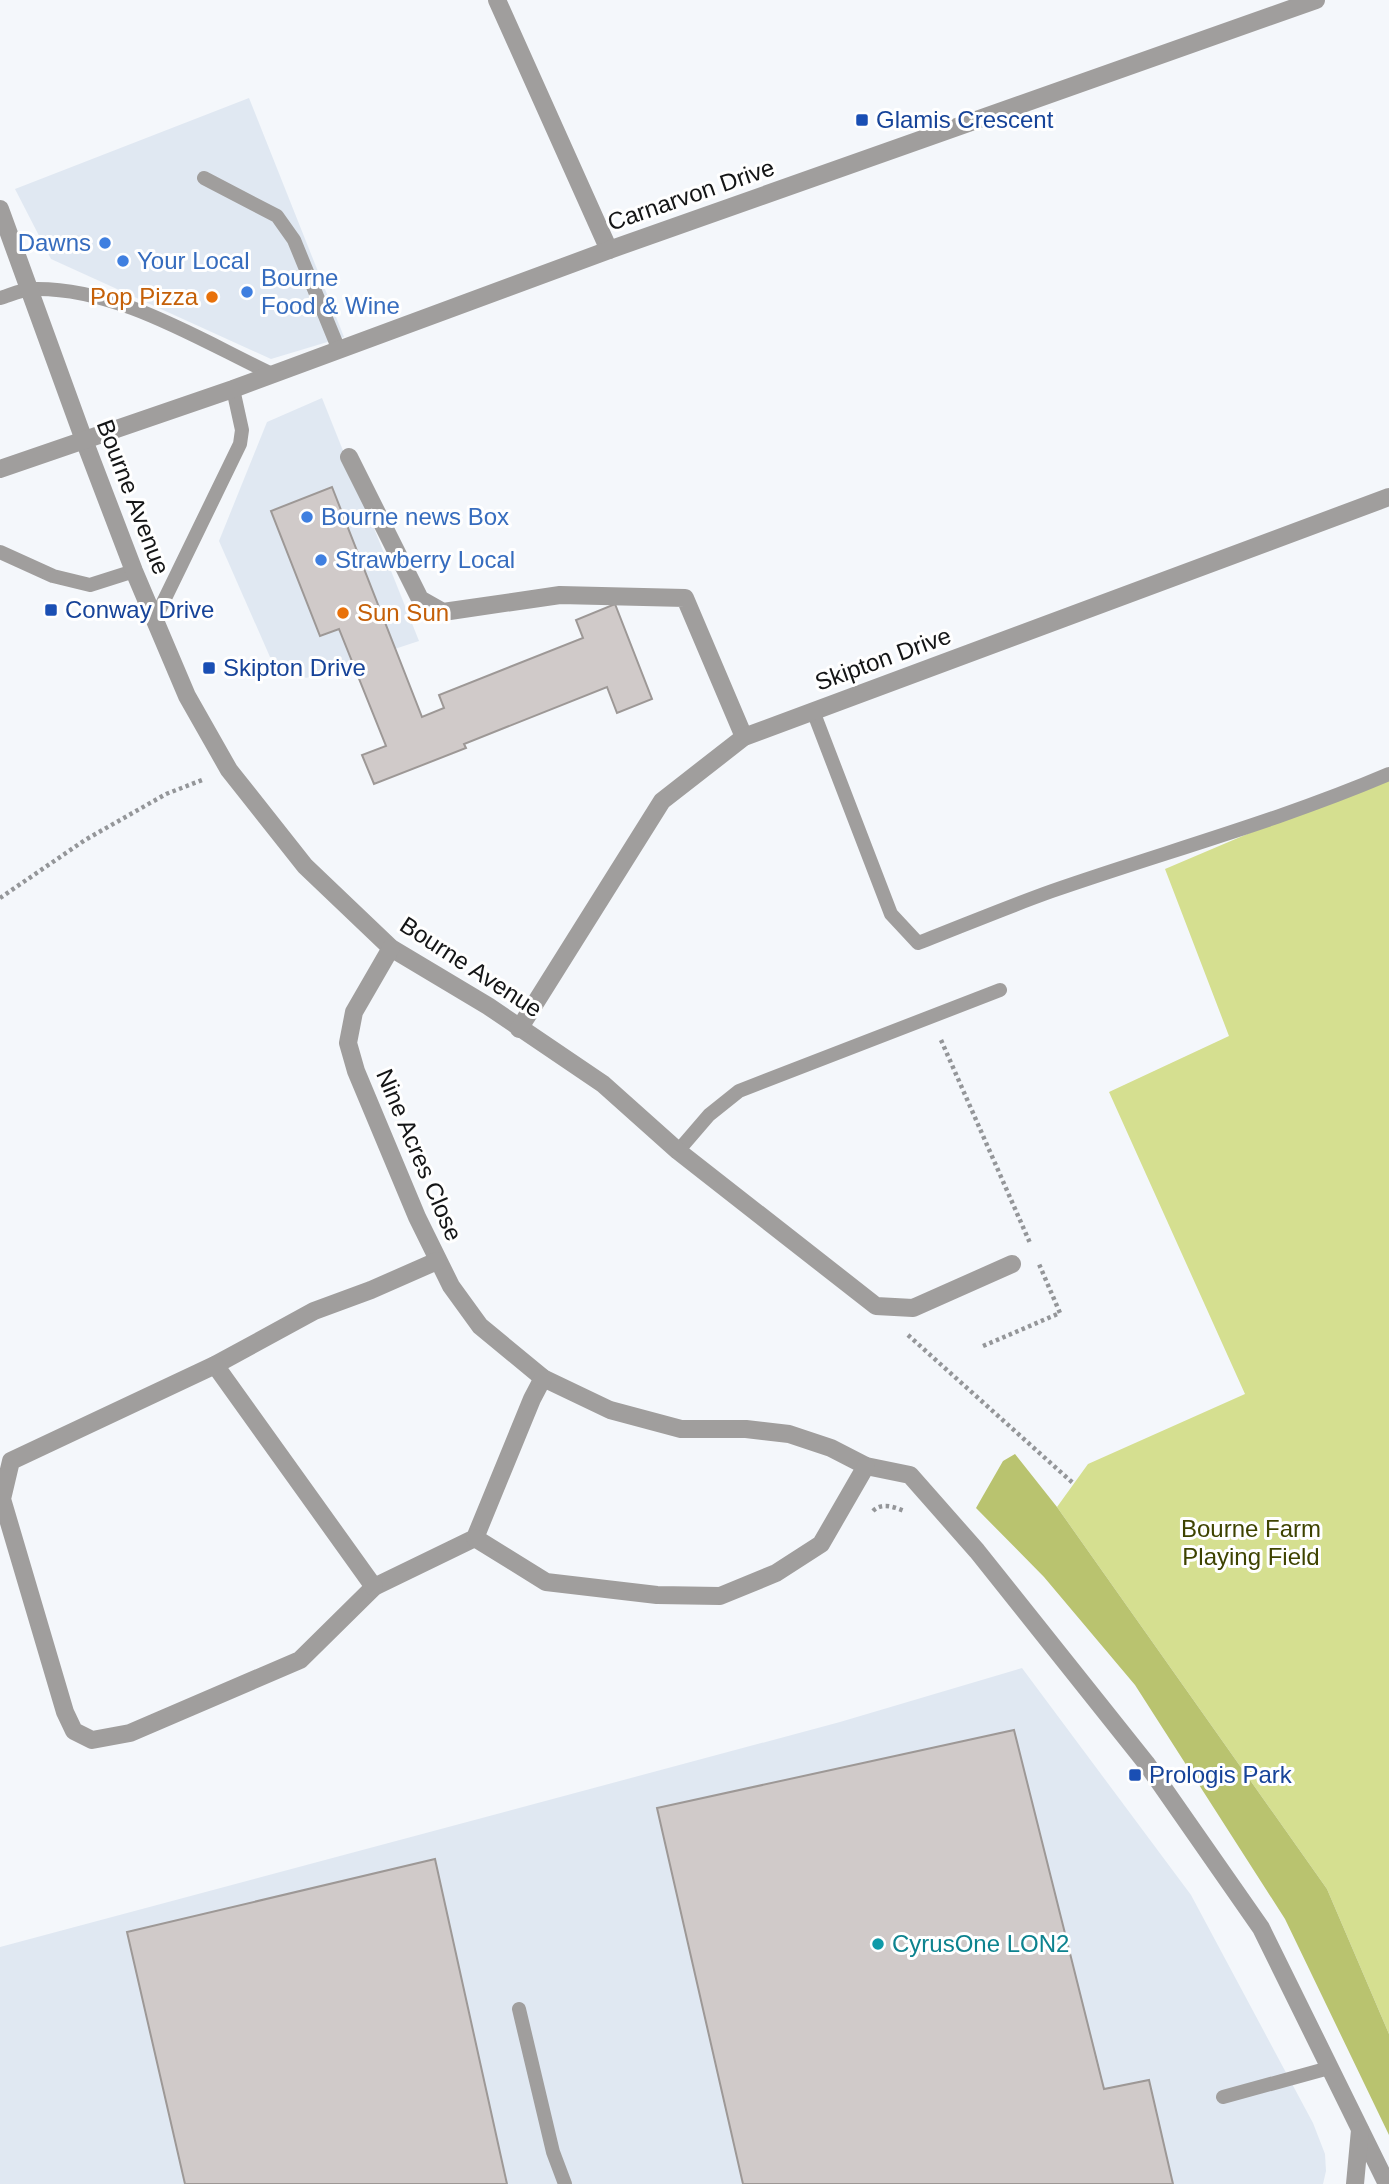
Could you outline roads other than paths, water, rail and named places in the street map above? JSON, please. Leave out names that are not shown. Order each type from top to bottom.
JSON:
[{"type":"street","points":[[497,0],[609,250]]},
{"type":"street","name":"Carnarvon Drive","points":[[84,440],[339,350],[609,250],[1316,0]]},
{"type":"street","name":"Bourne Avenue","points":[[0,209],[134,571],[187,696],[229,770],[304,866],[391,948],[488,1006],[603,1084],[678,1152],[876,1306],[913,1308],[1012,1264]]},
{"type":"street","points":[[0,469],[84,440]]},
{"type":"street","points":[[349,457],[420,599],[443,612],[560,595],[685,598],[744,737]]},
{"type":"street","name":"Skipton Drive","points":[[519,1029],[662,801],[744,737],[1389,497]]},
{"type":"street","name":"Nine Acres Close","points":[[391,948],[354,1012],[348,1043],[356,1071],[437,1261],[480,1326],[543,1378],[610,1410],[681,1429],[746,1429],[789,1434],[831,1448],[866,1466],[910,1475],[977,1551],[1146,1763],[1261,1928],[1329,2068]]},
{"type":"street","points":[[437,1261],[314,1311],[215,1365],[11,1461],[2,1499],[65,1712],[74,1731],[92,1740],[130,1733],[300,1660],[374,1587],[475,1538],[543,1378]]},
{"type":"street","points":[[215,1365],[374,1587]]},
{"type":"street","points":[[475,1538],[546,1582],[657,1595],[720,1596],[776,1573],[821,1544],[866,1466]]},
{"type":"street","points":[[1329,2068],[1387,2184]]},
{"type":"street","points":[[1355,2184],[1360,2130]]},
{"type":"lane","points":[[204,178],[277,216],[286,226],[339,350]]},
{"type":"lane","points":[[0,298],[29,289],[77,292],[125,304],[272,374]]},
{"type":"lane","points":[[155,619],[240,444],[242,430],[233,388]]},
{"type":"lane","points":[[0,552],[53,576],[90,585],[134,571]]},
{"type":"lane","points":[[813,711],[891,914],[918,943],[1051,891],[1219,837],[1389,774]]},
{"type":"lane","points":[[678,1152],[709,1115],[739,1091],[1000,990]]},
{"type":"lane","points":[[519,2009],[553,2152],[565,2184]]},
{"type":"lane","points":[[1223,2097],[1329,2068]]},
{"type":"place","name":"Glamis Crescent","points":[[862,120]]},
{"type":"place","name":"Dawns","points":[[105,243]]},
{"type":"place","name":"Your Local","points":[[123,261]]},
{"type":"place","name":"Bourne Food & Wine","points":[[247,292]]},
{"type":"place","name":"Pop Pizza","points":[[212,297]]},
{"type":"place","name":"Bourne news Box","points":[[307,517]]},
{"type":"place","name":"Strawberry Local","points":[[321,560]]},
{"type":"place","name":"Conway Drive","points":[[51,610]]},
{"type":"place","name":"Sun Sun","points":[[343,613]]},
{"type":"place","name":"Skipton Drive","points":[[209,668]]},
{"type":"place","name":"Prologis Park","points":[[1135,1775]]},
{"type":"place","name":"CyrusOne LON2","points":[[878,1944]]},
{"type":"park label","name":"Bourne Farm Playing Field","points":[[1251,1543]]}]
